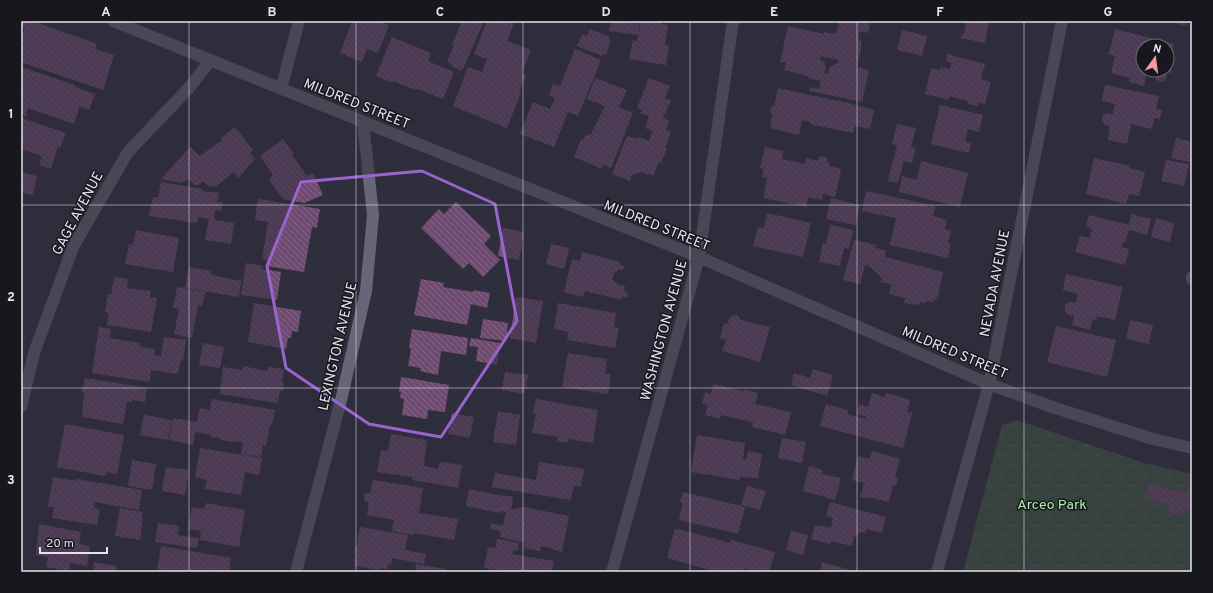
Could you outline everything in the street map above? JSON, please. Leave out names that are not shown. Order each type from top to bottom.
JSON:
[{"type":"street","name":"MILDRED STREET","points":[[113,21],[699,257],[989,384],[1055,408],[1153,439],[1192,448]]},
{"type":"street","points":[[282,89],[299,21]]},
{"type":"street","name":"WASHINGTON AVENUE","points":[[612,572],[699,257],[733,21]]},
{"type":"street","name":"NEVADA AVENUE","points":[[937,572],[989,384],[1062,21]]},
{"type":"street","name":"GAGE AVENUE","points":[[21,407],[34,353],[73,247],[128,152],[188,89],[210,61]]},
{"type":"street","name":"LEXINGTON AVENUE","points":[[296,572],[342,396],[366,291],[373,215],[363,122]]},
{"type":"highlighted area","points":[[422,171],[495,204],[517,321],[441,437],[369,424],[286,368],[267,266],[301,182]]},
{"type":"green space","name":"Arceo Park","points":[[1017,420],[1144,463],[1192,474],[1192,572],[963,572],[1002,425]]},
{"type":"building","points":[[23,21],[33,21],[97,44],[95,49],[114,55],[103,90],[21,62],[21,49],[24,42],[21,41],[25,28],[21,27]]},
{"type":"building","points":[[352,21],[385,21],[384,23],[389,25],[378,53],[367,49],[362,62],[340,53]]},
{"type":"building","points":[[462,21],[484,21],[462,71],[451,66],[452,65],[447,62]]},
{"type":"building","points":[[487,21],[509,21],[514,23],[507,41],[531,50],[522,73],[526,75],[519,92],[521,93],[507,128],[453,106],[468,67],[482,72],[487,59],[474,54]]},
{"type":"building","points":[[611,21],[640,21],[638,35],[609,31]]},
{"type":"building","points":[[641,21],[663,21],[662,24],[668,25],[665,45],[669,46],[666,65],[629,59],[633,40],[637,41]]},
{"type":"building","points":[[839,21],[862,21],[870,23],[868,33],[860,31],[858,39],[861,40],[862,44],[857,67],[869,70],[862,102],[809,91],[810,87],[819,89],[821,81],[784,70],[786,63],[780,62],[788,26],[824,34],[824,32],[836,34]],"holes":[[[821,56],[839,60],[838,63],[830,67],[828,74],[824,73],[826,66],[824,65],[825,61],[820,61]]]},
{"type":"building","points":[[966,21],[989,21],[985,43],[961,38],[962,34],[964,34]]},
{"type":"building","points":[[1169,21],[1187,21],[1186,26]]},
{"type":"building","points":[[590,29],[610,37],[609,40],[611,41],[606,55],[603,54],[602,56],[577,46],[582,34],[587,36]]},
{"type":"building","points":[[1115,29],[1150,38],[1135,38],[1135,78],[1145,78],[1144,86],[1129,82],[1130,78],[1111,73],[1115,56],[1109,54]]},
{"type":"building","points":[[902,30],[927,36],[922,56],[897,50]]},
{"type":"building","points":[[392,37],[431,53],[428,61],[454,72],[443,99],[393,81],[392,83],[376,76]]},
{"type":"building","points":[[575,49],[601,60],[578,116],[568,112],[554,147],[520,134],[533,102],[550,109],[555,98],[549,95],[553,84],[560,86]]},
{"type":"building","points":[[947,54],[985,64],[981,79],[991,82],[985,104],[979,103],[978,106],[968,104],[967,101],[949,96],[949,100],[925,94],[931,68],[940,70],[941,67],[950,69],[950,65],[952,63],[946,61]]},
{"type":"building","points":[[21,67],[75,85],[75,87],[95,94],[89,110],[80,106],[74,124],[28,108],[26,116],[21,115]]},
{"type":"building","points":[[595,78],[627,90],[619,107],[633,113],[611,168],[603,165],[602,169],[574,157],[581,139],[583,140],[586,135],[591,134],[605,106],[587,99]]},
{"type":"building","points":[[649,78],[670,86],[665,98],[671,100],[663,118],[669,120],[666,130],[671,132],[661,163],[659,162],[653,176],[642,172],[632,175],[630,181],[612,174],[627,136],[637,139],[638,137],[649,141],[653,131],[645,128],[649,116],[640,113],[642,110],[637,108]]},
{"type":"building","points":[[1155,78],[1166,78],[1162,82],[1156,80]]},
{"type":"building","points":[[1105,85],[1159,96],[1156,109],[1162,110],[1160,119],[1154,118],[1152,129],[1131,124],[1127,144],[1108,140],[1110,126],[1105,125],[1102,121],[1103,115],[1107,113],[1113,114],[1115,104],[1102,101]]},
{"type":"building","points":[[778,88],[837,100],[874,110],[870,129],[855,126],[853,133],[810,124],[810,122],[802,120],[799,135],[770,128],[772,114],[770,113],[772,105],[774,106]]},
{"type":"building","points":[[940,105],[983,115],[979,132],[968,129],[965,142],[971,143],[969,153],[931,144]]},
{"type":"building","points":[[21,118],[66,133],[60,148],[58,147],[51,169],[39,165],[42,156],[21,149]]},
{"type":"building","points":[[897,124],[916,128],[911,147],[916,148],[912,163],[904,161],[898,183],[888,181],[897,145],[892,144]]},
{"type":"building","points":[[235,127],[253,150],[250,153],[255,159],[238,178],[234,172],[215,187],[208,186],[203,181],[199,185],[195,185],[189,179],[181,183],[161,179],[190,147],[200,156],[222,140],[221,138]]},
{"type":"building","points":[[1176,138],[1192,142],[1190,162],[1171,158]]},
{"type":"building","points":[[283,139],[307,176],[313,173],[323,195],[304,203],[283,199],[269,180],[273,175],[260,156]]},
{"type":"building","points":[[765,147],[783,151],[782,159],[805,164],[806,158],[818,161],[819,156],[827,158],[826,162],[830,163],[829,166],[841,169],[835,197],[823,194],[822,200],[808,197],[806,207],[763,198],[767,178],[762,177],[764,169],[760,168]]},
{"type":"building","points":[[1094,158],[1130,166],[1129,168],[1145,172],[1139,196],[1129,194],[1126,204],[1086,194]]},
{"type":"building","points":[[1166,160],[1189,164],[1184,186],[1161,181]]},
{"type":"building","points":[[921,161],[968,173],[960,207],[899,192],[902,176],[917,180]]},
{"type":"building","points":[[21,172],[37,176],[33,195],[23,193],[21,197]]},
{"type":"building","points":[[161,182],[203,189],[202,191],[219,193],[217,202],[223,202],[221,211],[215,210],[214,220],[234,223],[231,244],[205,240],[209,219],[198,217],[197,223],[149,216],[153,197],[158,197]]},
{"type":"building","points":[[866,191],[935,206],[933,216],[947,220],[945,229],[951,231],[948,243],[951,243],[948,258],[890,245],[896,218],[862,211]]},
{"type":"building","points":[[831,198],[860,205],[856,225],[826,219]]},
{"type":"building","points":[[258,199],[320,209],[317,228],[312,227],[304,272],[266,266],[267,260],[262,259],[268,222],[255,220]]},
{"type":"building","points":[[456,202],[491,236],[484,244],[500,260],[483,277],[469,263],[463,269],[421,228],[439,209],[444,214]]},
{"type":"building","points":[[767,213],[811,223],[803,257],[753,246],[758,227],[764,228]]},
{"type":"building","points":[[1131,214],[1151,219],[1147,235],[1129,230],[1125,243],[1123,242],[1121,247],[1129,249],[1125,265],[1075,252],[1080,236],[1090,238],[1092,228],[1086,227],[1089,215],[1129,225]]},
{"type":"building","points":[[1156,218],[1174,223],[1170,242],[1151,237]]},
{"type":"building","points":[[830,225],[853,230],[849,249],[844,248],[840,266],[819,262],[823,243],[826,244]]},
{"type":"building","points":[[503,228],[524,232],[519,260],[498,256]]},
{"type":"building","points":[[136,230],[179,238],[173,272],[125,264],[129,244],[133,245]]},
{"type":"building","points":[[854,240],[876,245],[875,248],[886,250],[885,257],[943,272],[938,296],[933,302],[920,302],[919,305],[904,303],[905,298],[889,294],[891,284],[881,282],[882,278],[869,266],[865,265],[860,284],[843,280]]},
{"type":"building","points":[[551,244],[569,248],[564,269],[546,264]]},
{"type":"building","points":[[582,252],[620,262],[619,265],[624,266],[623,270],[618,269],[617,272],[615,271],[612,280],[617,282],[617,284],[625,286],[624,291],[628,292],[627,298],[622,297],[622,300],[585,291],[583,297],[564,292],[572,259],[580,261]]},
{"type":"building","points":[[246,263],[263,266],[262,269],[281,272],[277,300],[241,295]]},
{"type":"building","points":[[189,267],[211,271],[211,275],[241,281],[239,297],[185,288]]},
{"type":"building","points":[[1066,274],[1123,287],[1115,320],[1097,316],[1096,320],[1093,319],[1090,330],[1072,325],[1074,316],[1067,314],[1065,305],[1070,302],[1076,303],[1078,294],[1063,290]]},
{"type":"building","points":[[114,277],[128,279],[127,288],[151,291],[150,297],[157,298],[151,332],[107,325],[109,313],[105,312],[108,294],[111,295]]},
{"type":"building","points":[[421,279],[444,283],[443,287],[490,293],[487,308],[471,304],[467,325],[414,315]]},
{"type":"building","points":[[177,287],[205,292],[202,307],[198,305],[192,338],[174,334],[179,309],[173,308]]},
{"type":"building","points":[[516,297],[543,301],[536,343],[510,338]]},
{"type":"building","points":[[254,303],[301,311],[298,332],[292,331],[291,338],[288,338],[286,349],[248,342]]},
{"type":"building","points":[[558,303],[616,313],[614,327],[619,328],[615,348],[567,340],[569,332],[554,329]]},
{"type":"building","points":[[734,315],[739,316],[740,320],[770,327],[760,362],[722,351],[726,340],[720,338],[724,323],[730,324],[728,321],[729,318]]},
{"type":"building","points":[[483,319],[508,323],[506,341],[480,338]]},
{"type":"building","points":[[1130,320],[1153,325],[1149,344],[1126,339]]},
{"type":"building","points":[[1056,326],[1116,340],[1107,377],[1047,362]]},
{"type":"building","points":[[99,327],[111,329],[110,338],[140,343],[140,347],[155,349],[154,355],[161,356],[164,337],[186,340],[183,361],[181,360],[178,374],[151,370],[150,382],[92,373]]},
{"type":"building","points":[[412,329],[468,338],[466,355],[441,351],[438,375],[420,371],[421,368],[408,366]]},
{"type":"building","points":[[471,338],[500,343],[497,365],[476,361],[478,347],[469,346]]},
{"type":"building","points":[[203,343],[224,347],[220,368],[199,365]]},
{"type":"building","points":[[568,353],[607,359],[605,374],[611,374],[608,394],[562,387]]},
{"type":"building","points":[[243,366],[267,371],[268,367],[284,369],[282,383],[284,383],[283,391],[280,390],[278,403],[220,394],[223,367],[243,370]]},
{"type":"building","points":[[813,369],[833,375],[827,396],[791,385],[794,373],[810,378]]},
{"type":"building","points":[[505,372],[528,375],[524,394],[502,390]]},
{"type":"building","points":[[401,377],[449,385],[445,412],[428,410],[427,419],[402,415],[404,399],[400,398],[401,392],[399,392]]},
{"type":"building","points":[[85,378],[147,388],[145,402],[132,400],[132,402],[127,401],[123,424],[82,417],[84,392],[82,392]]},
{"type":"building","points":[[713,384],[758,393],[755,404],[791,412],[785,435],[752,427],[753,422],[721,415],[720,419],[705,415],[708,405],[702,404],[705,392],[711,394]]},
{"type":"building","points":[[872,393],[885,397],[886,393],[910,400],[907,412],[912,413],[903,448],[820,426],[826,404],[848,410],[847,414],[866,419],[866,417],[856,414],[859,404],[868,407]]},
{"type":"building","points":[[212,399],[275,410],[272,425],[270,425],[266,446],[263,445],[261,457],[241,454],[243,442],[220,440],[220,438],[211,437],[211,435],[195,432],[193,445],[169,440],[173,418],[197,422],[200,408],[210,410]]},
{"type":"building","points":[[536,399],[598,410],[593,443],[568,439],[567,443],[557,441],[558,437],[532,433],[536,414],[533,414]]},
{"type":"building","points":[[498,411],[520,415],[516,445],[493,442]]},
{"type":"building","points":[[452,413],[474,417],[470,438],[448,434]]},
{"type":"building","points":[[144,415],[172,420],[168,440],[140,435]]},
{"type":"building","points":[[65,424],[124,435],[117,474],[106,472],[105,476],[57,467]]},
{"type":"building","points":[[391,434],[427,440],[424,466],[438,469],[440,462],[462,465],[458,488],[412,480],[413,477],[377,472],[381,450],[388,451]]},
{"type":"building","points":[[697,435],[745,443],[743,459],[746,460],[748,451],[762,454],[758,478],[740,477],[740,480],[691,472]]},
{"type":"building","points":[[782,438],[806,442],[802,463],[778,458]]},
{"type":"building","points":[[200,448],[262,458],[259,475],[245,472],[241,495],[205,489],[207,480],[195,477]]},
{"type":"building","points":[[872,451],[900,459],[895,477],[898,478],[896,486],[893,485],[889,502],[868,497],[868,499],[860,497],[864,483],[852,480],[858,456],[870,459]]},
{"type":"building","points":[[132,460],[156,464],[152,490],[128,486]]},
{"type":"building","points":[[539,462],[584,469],[581,487],[574,486],[571,500],[492,487],[495,473],[536,480]]},
{"type":"building","points":[[809,466],[823,470],[822,474],[841,478],[835,500],[803,491]]},
{"type":"building","points":[[166,467],[189,470],[185,495],[162,491]]},
{"type":"building","points":[[53,477],[76,481],[76,479],[142,490],[139,510],[95,502],[94,508],[100,509],[97,525],[52,518],[54,507],[48,507]]},
{"type":"building","points":[[373,480],[423,488],[419,513],[458,519],[454,540],[392,531],[394,520],[367,515],[369,502],[364,501],[365,493],[370,494]]},
{"type":"building","points":[[1149,484],[1188,493],[1189,489],[1192,490],[1192,510],[1186,509],[1184,516],[1168,512],[1170,504],[1145,499]]},
{"type":"building","points":[[747,486],[766,491],[760,510],[741,505]]},
{"type":"building","points":[[469,489],[513,497],[511,510],[524,507],[569,516],[562,552],[541,546],[540,551],[524,548],[525,543],[500,537],[501,531],[490,529],[491,523],[503,526],[506,512],[501,511],[500,513],[466,506]]},
{"type":"building","points":[[683,492],[745,507],[738,534],[679,520],[683,503],[680,502]]},
{"type":"building","points":[[830,502],[886,517],[882,533],[866,529],[865,533],[859,532],[857,537],[854,536],[852,546],[831,541],[831,544],[811,539],[815,525],[831,528],[833,518],[826,516]]},
{"type":"building","points":[[206,503],[245,510],[239,547],[200,540],[201,531],[188,529],[192,507],[205,509]]},
{"type":"building","points":[[120,508],[143,512],[140,540],[115,536]]},
{"type":"building","points":[[158,523],[179,526],[178,535],[199,538],[197,548],[155,542]]},
{"type":"building","points":[[39,524],[81,532],[79,544],[90,546],[87,566],[70,563],[69,571],[46,567],[48,557],[36,555]]},
{"type":"building","points":[[360,527],[408,535],[405,550],[426,554],[424,564],[392,558],[391,565],[388,564],[387,569],[380,568],[380,570],[354,566],[356,553],[354,553],[355,545],[357,546]]},
{"type":"building","points":[[675,528],[730,543],[731,540],[775,552],[769,572],[755,572],[744,569],[744,572],[717,572],[667,558]]},
{"type":"building","points":[[791,531],[808,535],[803,555],[786,550]]},
{"type":"building","points":[[497,539],[519,543],[518,551],[513,550],[512,554],[554,561],[552,572],[507,572],[484,568],[488,547],[496,548]]},
{"type":"building","points":[[161,546],[231,558],[229,572],[169,572],[157,570]]},
{"type":"building","points":[[94,562],[117,566],[116,572],[93,572]]},
{"type":"building","points":[[822,562],[858,572],[820,572]]},
{"type":"building","points":[[416,564],[446,569],[446,572],[415,572]]}]
